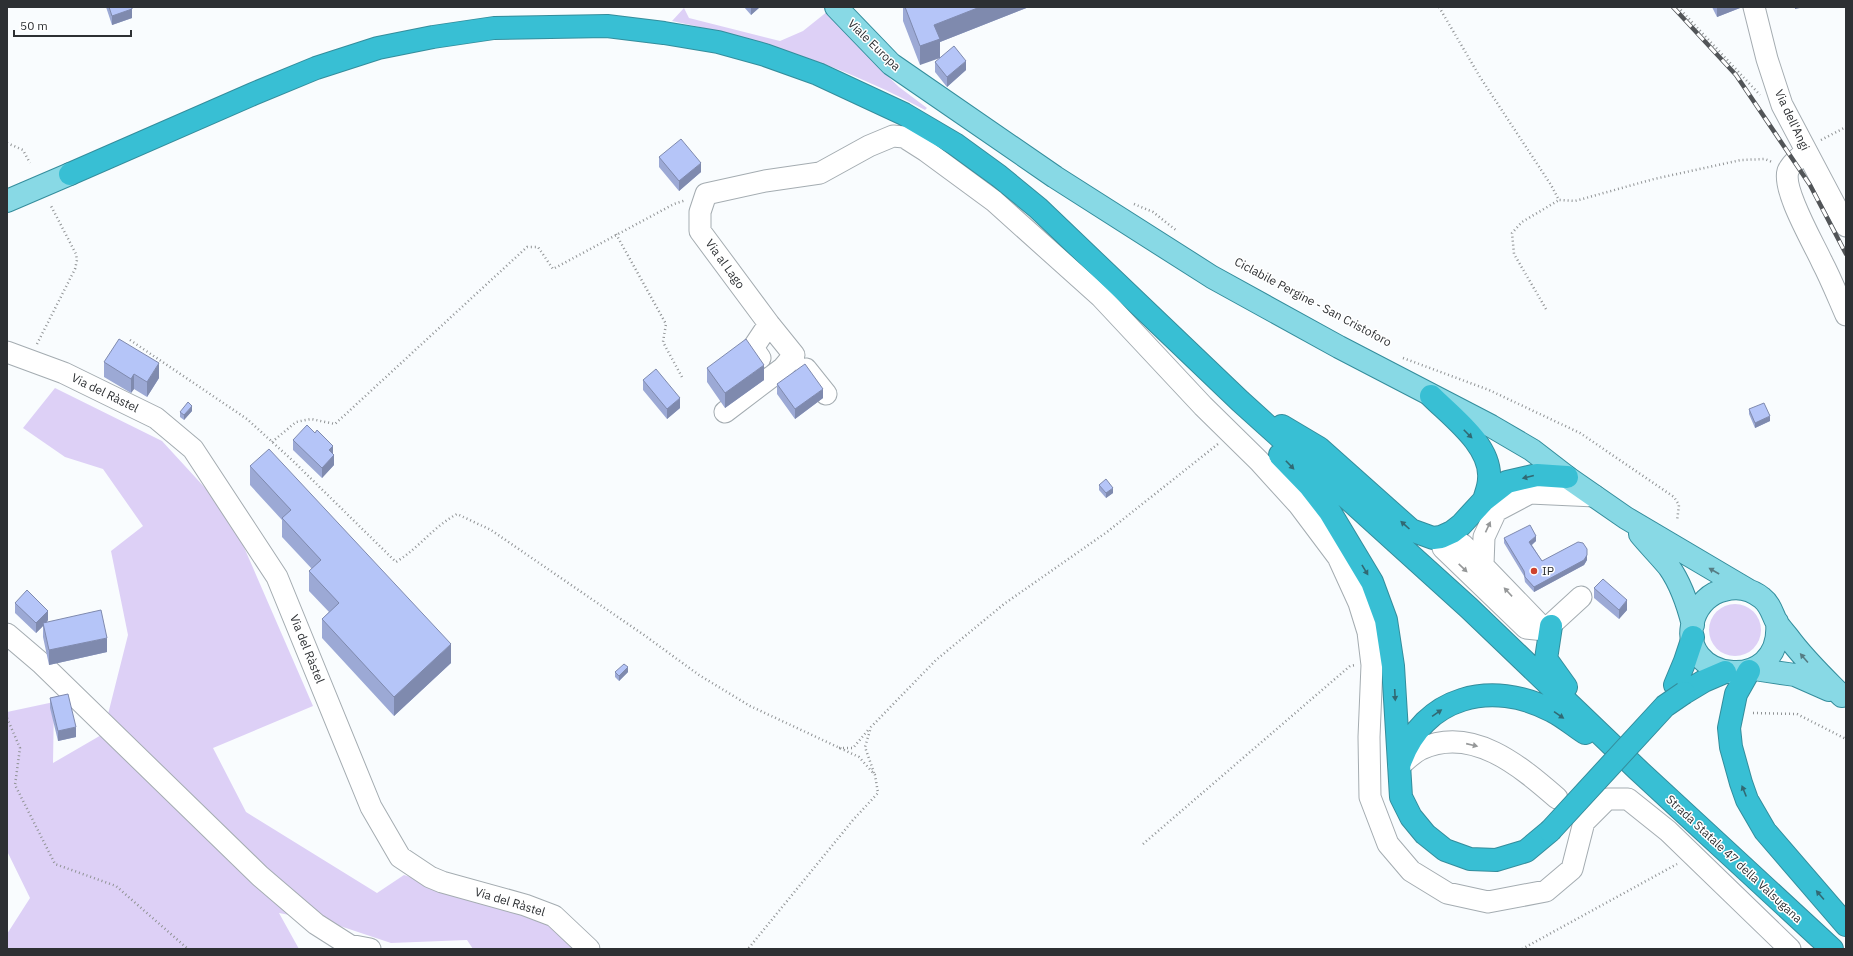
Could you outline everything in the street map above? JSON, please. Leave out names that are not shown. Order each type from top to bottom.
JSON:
[{"type":"highway","points":[[70,174],[252,94],[316,68],[378,48],[433,37],[494,28],[608,26],[664,32],[718,42],[765,55],[818,74],[904,114],[955,144],[999,176],[1038,208],[1240,401],[1469,608],[1637,769]]},
{"type":"highway","points":[[1431,396],[1476,442],[1483,452],[1488,464],[1489,479],[1484,500]]},
{"type":"highway","points":[[1240,401],[1319,448],[1411,530],[1434,538],[1441,537],[1461,525],[1484,500],[1507,482],[1537,475],[1566,477]]},
{"type":"highway","points":[[1240,401],[1282,458],[1309,485],[1330,512],[1372,582],[1386,620],[1393,666],[1401,796],[1411,817],[1425,834],[1445,850],[1470,859],[1496,860],[1526,851],[1550,831],[1680,689],[1725,672]]},
{"type":"highway","points":[[1548,628],[1546,659],[1602,734]]},
{"type":"highway","points":[[1680,689],[1685,661],[1693,631]]},
{"type":"highway","points":[[1752,670],[1736,694],[1732,705],[1729,728],[1731,747],[1747,800],[1765,831],[1846,925]]},
{"type":"highway","points":[[1398,766],[1413,736],[1436,712],[1459,700],[1472,696],[1498,694],[1536,703],[1553,711],[1637,769]]},
{"type":"highway","name":"Strada Statale 47 della Valsugana","points":[[1637,769],[1832,949]]},
{"type":"main road","name":"Viale Europa","points":[[836,7],[891,64],[1055,177],[1212,278],[1431,396],[1491,426],[1532,450],[1566,477],[1626,518]]},
{"type":"main road","points":[[7,201],[70,174]]},
{"type":"main road","points":[[1626,518],[1758,595],[1767,602],[1773,612],[1776,622],[1777,630],[1775,646],[1766,659],[1752,670]]},
{"type":"main road","points":[[1626,518],[1669,568],[1681,589],[1689,609],[1700,656],[1715,669],[1725,672],[1741,673],[1752,670],[1796,675],[1844,697]]},
{"type":"main road","points":[[1693,631],[1701,605],[1712,595],[1727,589],[1748,590]]},
{"type":"main road","points":[[1776,622],[1803,658],[1844,697]]},
{"type":"street","name":"Via dell'Angi","points":[[1754,7],[1767,60],[1782,105],[1846,226]]},
{"type":"street","points":[[706,194],[765,181],[820,173],[869,146],[893,136],[904,137],[926,151],[994,201],[1101,297],[1203,406],[1300,506],[1338,557],[1359,603],[1368,632],[1372,665],[1369,737],[1370,797],[1388,844],[1411,871],[1447,893],[1488,902],[1546,891],[1572,869],[1584,822],[1607,799],[1628,799],[1668,831],[1694,855],[1790,949]]},
{"type":"street","points":[[1806,151],[1794,162],[1788,172],[1788,187],[1805,230],[1822,262],[1846,315]]},
{"type":"street","name":"Via al Lago","points":[[706,194],[700,212],[700,231],[769,324],[826,394]]},
{"type":"street","points":[[760,358],[753,348],[769,324]]},
{"type":"street","name":"Via del Ràstel","points":[[7,352],[64,373],[156,418],[193,449],[219,486],[278,578],[370,807],[400,856],[430,877],[442,882],[554,916],[589,949]]},
{"type":"street","points":[[725,412],[783,368],[794,355]]},
{"type":"street","points":[[1483,565],[1484,536],[1496,511],[1530,493],[1595,496]]},
{"type":"street","points":[[1548,628],[1463,545],[1453,538],[1441,537],[1443,548],[1526,628],[1548,628],[1581,597]]},
{"type":"street","points":[[7,634],[41,663],[260,876],[316,924],[349,945],[370,949]]},
{"type":"street","points":[[1398,766],[1419,750],[1442,742],[1472,744],[1505,757],[1557,798]]},
{"type":"path","points":[[1439,7],[1480,77],[1552,185],[1559,200]]},
{"type":"path","points":[[1678,7],[1758,95],[1782,105]]},
{"type":"path","points":[[1806,151],[1824,138],[1846,127]]},
{"type":"path","points":[[7,143],[23,150],[30,162]]},
{"type":"path","points":[[1546,309],[1514,254],[1512,233],[1522,222],[1559,200],[1575,201],[1654,179],[1741,160],[1765,158],[1788,172]]},
{"type":"path","points":[[272,442],[296,422],[311,419],[335,424],[527,247],[538,247],[553,269],[674,204],[706,194]]},
{"type":"path","points":[[1129,202],[1154,212],[1178,232]]},
{"type":"path","points":[[29,360],[76,263],[76,254],[50,204]]},
{"type":"path","points":[[616,234],[666,324],[662,342],[684,379]]},
{"type":"path","points":[[130,340],[247,419],[396,562],[409,554],[442,522],[457,514],[491,530],[644,635],[699,675],[750,706],[858,757],[875,775]]},
{"type":"path","name":"Ciclabile Pergine - San Cristoforo","points":[[1397,355],[1489,390],[1580,433],[1674,498],[1679,505],[1677,521]]},
{"type":"path","points":[[837,748],[853,748],[871,727],[936,660],[1004,604],[1107,532],[1231,434]]},
{"type":"path","points":[[1143,844],[1350,666],[1372,665]]},
{"type":"path","points":[[1753,713],[1797,714],[1846,739]]},
{"type":"path","points":[[7,718],[20,748],[16,785],[55,864],[116,886],[188,949]]},
{"type":"path","points":[[751,948],[853,820],[878,792],[875,775],[865,747],[871,727]]},
{"type":"path","points":[[1522,949],[1694,855]]},
{"type":"shaded area","points":[[684,8],[689,18],[780,41],[803,31],[828,11],[874,63],[899,87],[927,108],[925,110],[865,80],[802,56],[738,36],[672,21]]},
{"type":"shaded area","points":[[55,388],[162,441],[230,515],[313,706],[213,748],[246,812],[377,893],[404,875],[560,924],[585,949],[473,949],[467,940],[391,943],[331,923],[279,913],[299,949],[7,949],[7,934],[30,898],[7,851],[7,712],[54,702],[53,763],[103,734],[128,635],[111,551],[143,526],[103,469],[65,457],[23,428]]},
{"type":"shaded area","points":[[1730,604],[1740,604],[1754,611],[1761,625],[1761,635],[1754,649],[1740,656],[1730,656],[1720,652],[1713,645],[1709,635],[1709,625],[1713,615],[1720,608]]},
{"type":"building","points":[[109,7],[132,7],[132,9],[112,16]]},
{"type":"building","points":[[905,7],[980,7],[934,25],[940,39],[920,46]]},
{"type":"building","points":[[954,46],[966,61],[947,77],[935,62]]},
{"type":"building","points":[[681,139],[701,163],[679,181],[659,157]]},
{"type":"building","points":[[119,339],[159,363],[147,382],[134,374],[131,379],[104,362]]},
{"type":"building","points":[[746,339],[764,365],[725,393],[707,368]]},
{"type":"building","points":[[805,364],[823,389],[795,409],[777,384]]},
{"type":"building","points":[[656,369],[680,398],[667,409],[643,380]]},
{"type":"building","points":[[188,402],[192,406],[184,415],[180,412]]},
{"type":"building","points":[[1764,403],[1770,416],[1755,423],[1749,409]]},
{"type":"building","points":[[307,425],[315,433],[317,430],[333,446],[329,450],[334,455],[322,468],[293,440]]},
{"type":"building","points":[[269,449],[451,644],[394,697],[322,619],[339,603],[309,571],[321,560],[282,518],[291,510],[250,466]]},
{"type":"building","points":[[1106,479],[1113,488],[1106,493],[1099,485]]},
{"type":"building","points":[[1530,525],[1536,536],[1529,542],[1542,561],[1578,542],[1583,543],[1587,549],[1587,555],[1584,560],[1534,587],[1525,577],[1524,571],[1504,538]]},
{"type":"building","points":[[1603,579],[1627,600],[1619,610],[1594,588]]},
{"type":"building","points":[[27,590],[48,611],[36,623],[15,603]]},
{"type":"building","points":[[101,610],[107,638],[49,650],[43,623]]},
{"type":"building","points":[[624,664],[628,667],[619,676],[615,672]]},
{"type":"building","points":[[68,694],[76,727],[58,731],[50,698]]},
{"type":"railway","points":[[1673,7],[1736,75],[1810,185],[1846,254]]},
{"type":"place","name":"IP","points":[[1534,571]]}]
